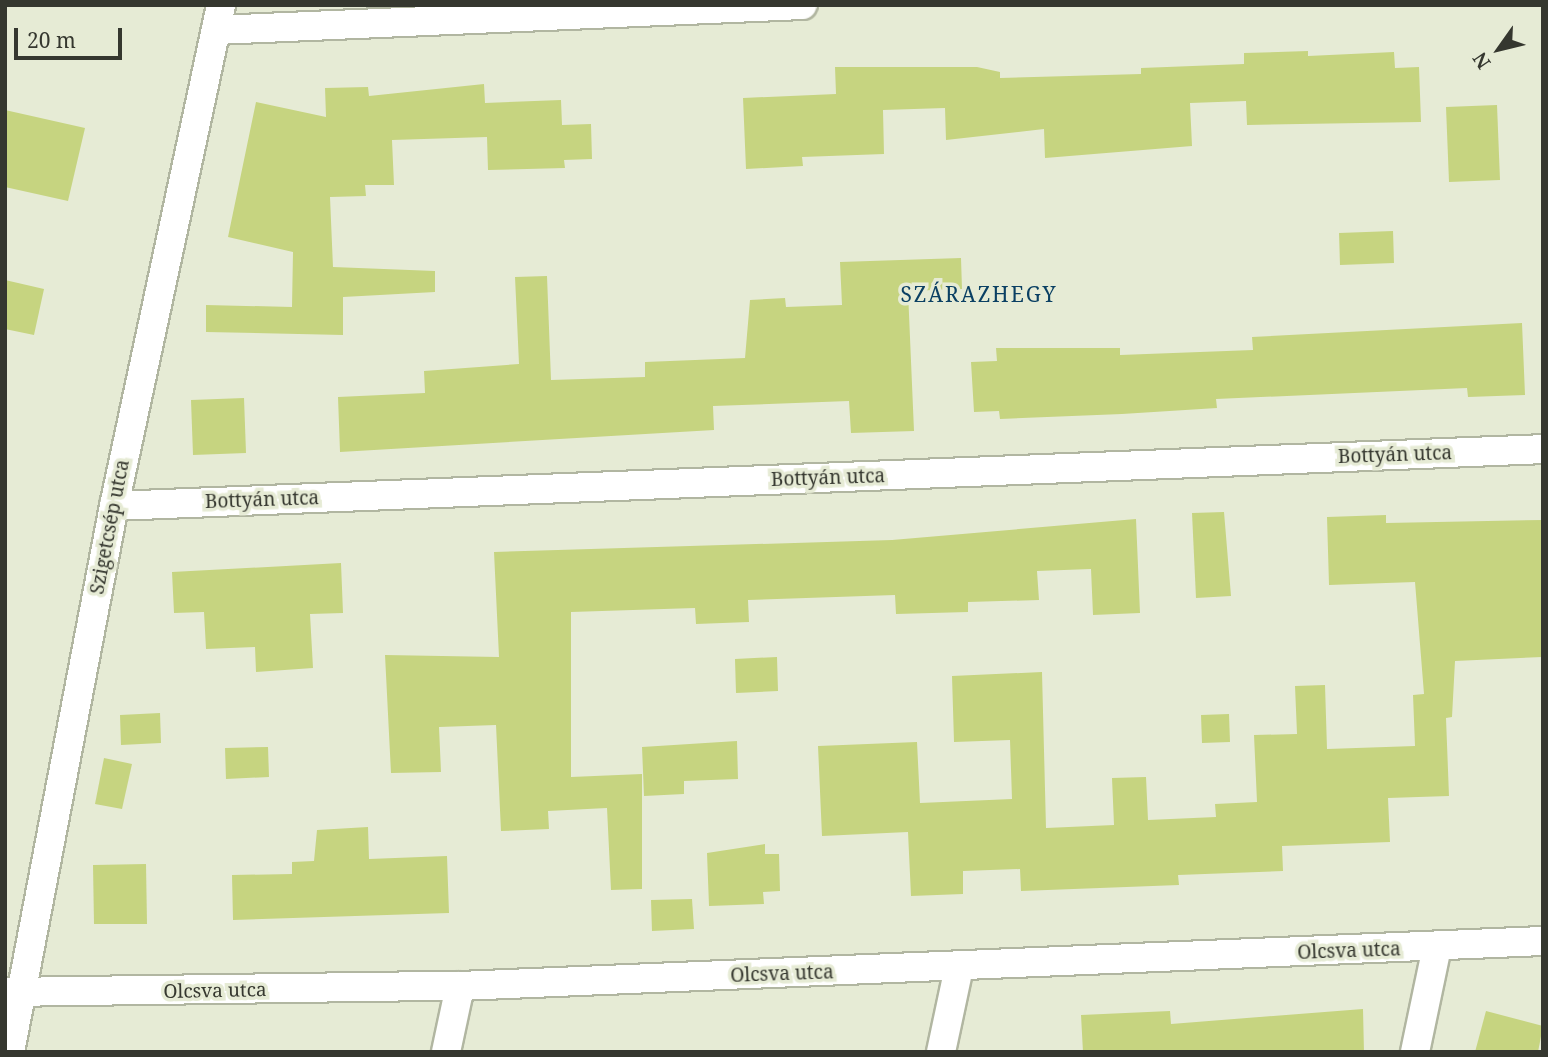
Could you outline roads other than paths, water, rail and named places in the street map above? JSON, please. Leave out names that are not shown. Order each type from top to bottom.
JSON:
[{"type":"street","points":[[218,18],[802,5]]},
{"type":"street","name":"Szigetcsép utca","points":[[10,1052],[13,994],[218,18]]},
{"type":"street","name":"Bottyán utca","points":[[114,506],[1543,449]]},
{"type":"street","name":"Olcsva utca","points":[[13,994],[460,986],[1543,941]]},
{"type":"street","points":[[1415,1052],[1437,947]]},
{"type":"street","points":[[941,1052],[959,967]]},
{"type":"street","points":[[446,1052],[460,986]]},
{"type":"district","name":"SZÁRAZHEGY","points":[[979,294]]}]
